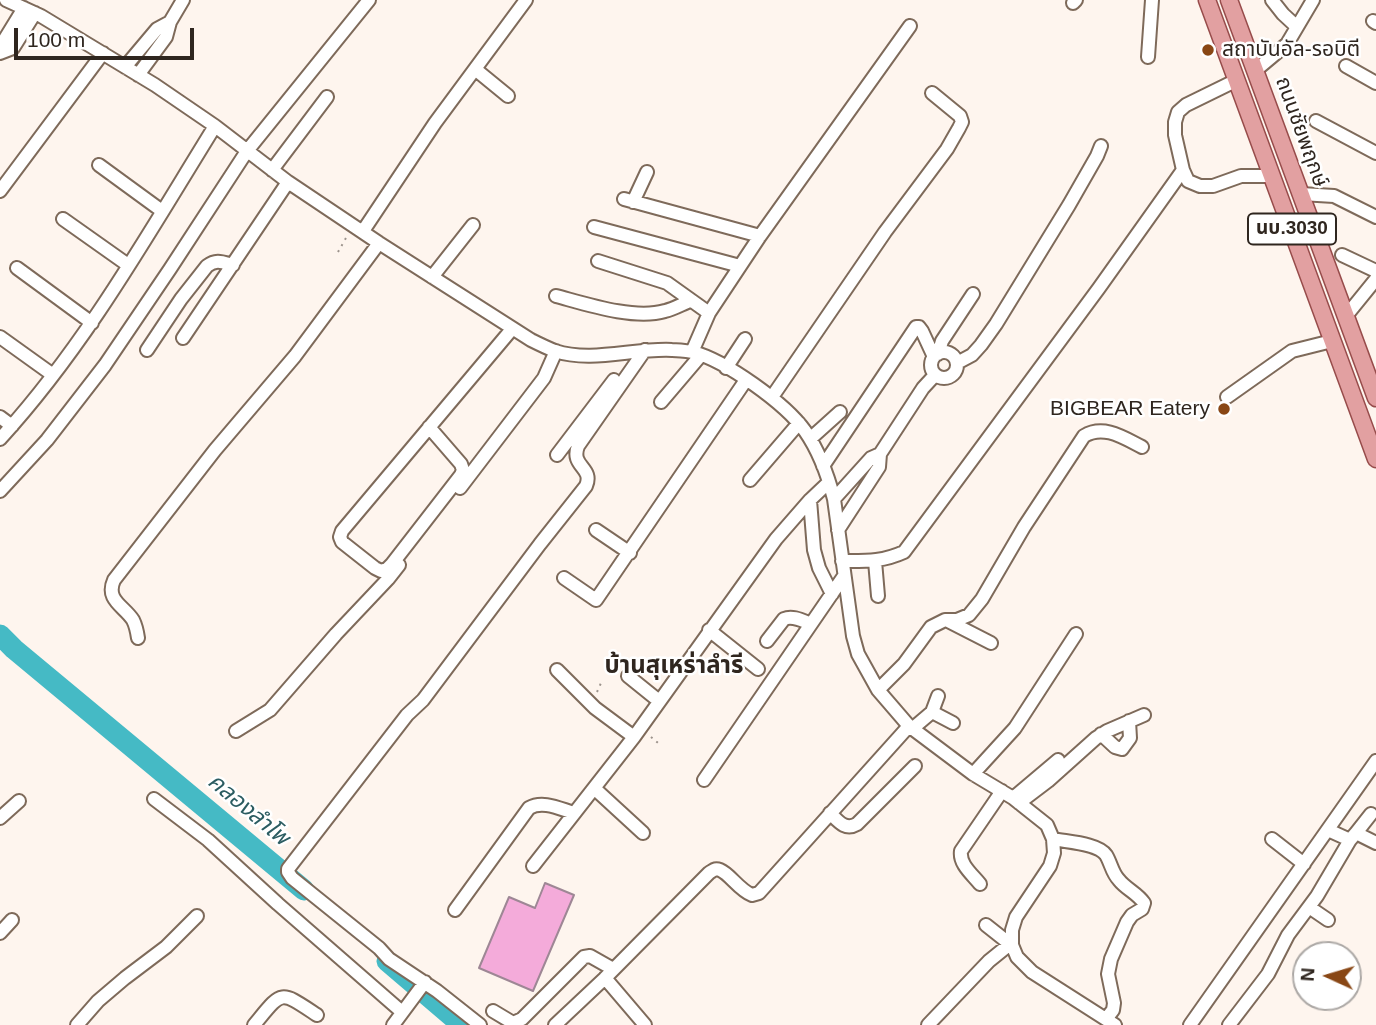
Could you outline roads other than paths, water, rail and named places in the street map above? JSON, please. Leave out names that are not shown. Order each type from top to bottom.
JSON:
[{"type":"main road","name":"ถนนชัยพฤกษ์","points":[[1207,0],[1376,459]]},
{"type":"main road","name":"ถนนชัยพฤกษ์","points":[[1229,0],[1376,394]]},
{"type":"street","points":[[138,75],[166,37],[170,22],[183,0]]},
{"type":"street","points":[[0,491],[47,440],[104,365],[247,151],[369,0]]},
{"type":"street","points":[[358,228],[526,0]]},
{"type":"street","points":[[1148,57],[1152,0]]},
{"type":"street","points":[[1272,0],[1297,27]]},
{"type":"street","points":[[1256,70],[1287,44],[1313,0]]},
{"type":"street","points":[[0,47],[21,5]]},
{"type":"street","points":[[21,5],[138,75],[215,126],[288,182],[530,340],[556,351],[590,356],[641,350],[697,354],[726,368],[772,397],[799,423],[810,439],[829,482],[834,499],[853,636],[858,654],[878,690],[910,727],[1047,825],[1053,839],[1054,853],[1050,866],[1016,917],[1011,942],[1017,957],[1032,972],[1110,1022],[1114,1003],[1108,974],[1111,959],[1127,922],[1142,909],[1144,903],[1115,876],[1101,850],[1080,843],[1053,839]]},
{"type":"street","points":[[0,53],[13,48],[21,5]]},
{"type":"street","points":[[125,67],[157,29],[170,22]]},
{"type":"street","points":[[661,402],[697,354],[709,313],[740,266],[910,26]]},
{"type":"street","points":[[0,191],[103,52]]},
{"type":"street","points":[[1346,66],[1376,83]]},
{"type":"street","points":[[475,69],[508,96]]},
{"type":"street","points":[[1237,80],[1186,105],[1178,112],[1175,135],[1183,170],[1188,181],[1200,186],[1213,186],[1241,176],[1272,176]]},
{"type":"street","points":[[772,397],[947,149],[959,128],[962,122],[960,116],[932,93]]},
{"type":"street","points":[[272,170],[327,97]]},
{"type":"street","points":[[1316,121],[1376,153]]},
{"type":"street","points":[[0,439],[92,323],[215,126]]},
{"type":"street","points":[[957,363],[972,355],[996,324],[1069,205],[1101,146]]},
{"type":"street","points":[[99,165],[162,211]]},
{"type":"street","points":[[842,561],[875,561],[904,552],[1100,288],[1183,170]]},
{"type":"street","points":[[647,172],[629,201],[760,236]]},
{"type":"street","points":[[183,338],[288,182]]},
{"type":"street","points":[[1301,194],[1334,196],[1376,216]]},
{"type":"street","points":[[63,219],[128,265]]},
{"type":"street","points":[[432,277],[473,225]]},
{"type":"street","points":[[594,227],[740,266]]},
{"type":"street","points":[[138,638],[131,617],[119,606],[111,593],[114,580],[215,450],[295,356],[379,243]]},
{"type":"street","points":[[1342,255],[1376,271]]},
{"type":"street","points":[[147,350],[207,266],[218,261],[233,265]]},
{"type":"street","points":[[598,261],[667,283],[709,313]]},
{"type":"street","points":[[17,268],[92,323]]},
{"type":"street","points":[[1346,316],[1376,279]]},
{"type":"street","points":[[936,355],[947,352],[952,355],[957,363],[956,371],[950,377],[935,375],[931,366],[942,341],[973,294]]},
{"type":"street","points":[[556,296],[596,307],[636,313],[665,311],[690,301]]},
{"type":"street","points":[[823,466],[916,327],[922,331],[936,355]]},
{"type":"street","points":[[429,427],[461,464],[463,470],[393,564],[381,571],[342,542],[342,531],[429,427],[512,328]]},
{"type":"street","points":[[0,337],[53,375]]},
{"type":"street","points":[[726,368],[745,340]]},
{"type":"street","points":[[1227,397],[1292,351],[1332,341]]},
{"type":"street","points":[[557,455],[641,350]]},
{"type":"street","points":[[480,1025],[389,959],[292,878],[288,869],[407,715],[423,700],[586,486],[589,479],[587,473],[576,460],[575,453],[641,350]]},
{"type":"street","points":[[236,731],[270,710],[388,579],[532,394],[550,368],[556,351]]},
{"type":"street","points":[[838,530],[879,467],[880,454],[923,388],[935,375]]},
{"type":"street","points":[[565,578],[596,600],[746,380]]},
{"type":"street","points":[[810,439],[839,412]]},
{"type":"street","points":[[0,416],[12,426]]},
{"type":"street","points":[[751,480],[799,423]]},
{"type":"street","points":[[878,690],[904,664],[925,634],[937,623],[970,615],[1084,436],[1091,431],[1118,434],[1142,447]]},
{"type":"street","points":[[834,499],[871,458],[880,454]]},
{"type":"street","points":[[533,866],[634,737],[776,539],[829,482]]},
{"type":"street","points":[[810,500],[814,550],[819,568],[832,594]]},
{"type":"street","points":[[596,530],[630,553]]},
{"type":"street","points":[[875,561],[878,596]]},
{"type":"street","points":[[704,780],[844,576]]},
{"type":"street","points":[[767,641],[785,619],[796,618],[811,624]]},
{"type":"street","points":[[945,620],[991,643]]},
{"type":"street","points":[[709,630],[758,669]]},
{"type":"street","points":[[973,774],[1016,728],[1076,634]]},
{"type":"street","points":[[557,670],[595,708],[634,737]]},
{"type":"street","points":[[628,676],[659,701]]},
{"type":"street","points":[[555,1025],[709,873],[721,871],[744,892],[752,895],[759,893],[910,727],[932,712],[938,696]]},
{"type":"street","points":[[932,712],[953,723]]},
{"type":"street","points":[[1011,797],[1048,781],[1101,734],[1144,715]]},
{"type":"street","points":[[1101,734],[1115,747],[1122,749],[1130,738],[1129,722]]},
{"type":"street","points":[[980,884],[962,862],[961,851],[1011,797],[1058,761]]},
{"type":"street","points":[[1190,1025],[1376,761]]},
{"type":"street","points":[[830,813],[842,825],[852,827],[915,766]]},
{"type":"street","points":[[594,788],[643,833]]},
{"type":"street","points":[[153,799],[208,840],[278,904],[403,1010]]},
{"type":"street","points":[[0,818],[19,800]]},
{"type":"street","points":[[455,910],[529,808],[545,804],[574,813]]},
{"type":"street","points":[[1228,1025],[1268,974],[1288,934],[1309,907],[1353,836],[1371,814]]},
{"type":"street","points":[[1328,830],[1376,844]]},
{"type":"street","points":[[1272,839],[1304,864]]},
{"type":"street","points":[[1309,907],[1328,920]]},
{"type":"street","points":[[77,1025],[98,1001],[166,947],[197,916]]},
{"type":"street","points":[[0,933],[12,920]]},
{"type":"street","points":[[986,925],[1011,942]]},
{"type":"street","points":[[928,1025],[989,961],[1011,942]]},
{"type":"street","points":[[493,1011],[513,1023],[522,1019],[584,957],[590,956],[609,973],[645,1025]]},
{"type":"street","points":[[393,1025],[424,983]]},
{"type":"street","points":[[254,1025],[274,1000],[283,996],[317,1015]]},
{"type":"waterway","name":"คลองลำโพ","points":[[0,635],[304,890]]},
{"type":"waterway","name":"คลองลำโพ","points":[[387,961],[462,1025]]},
{"type":"place","name":"สถาบันอัล-รอบิตี","points":[[1208,50]]},
{"type":"place","name":"BIGBEAR Eatery","points":[[1224,409]]},
{"type":"district","name":"บ้านสุเหร่าลำรี","points":[[674,666]]}]
